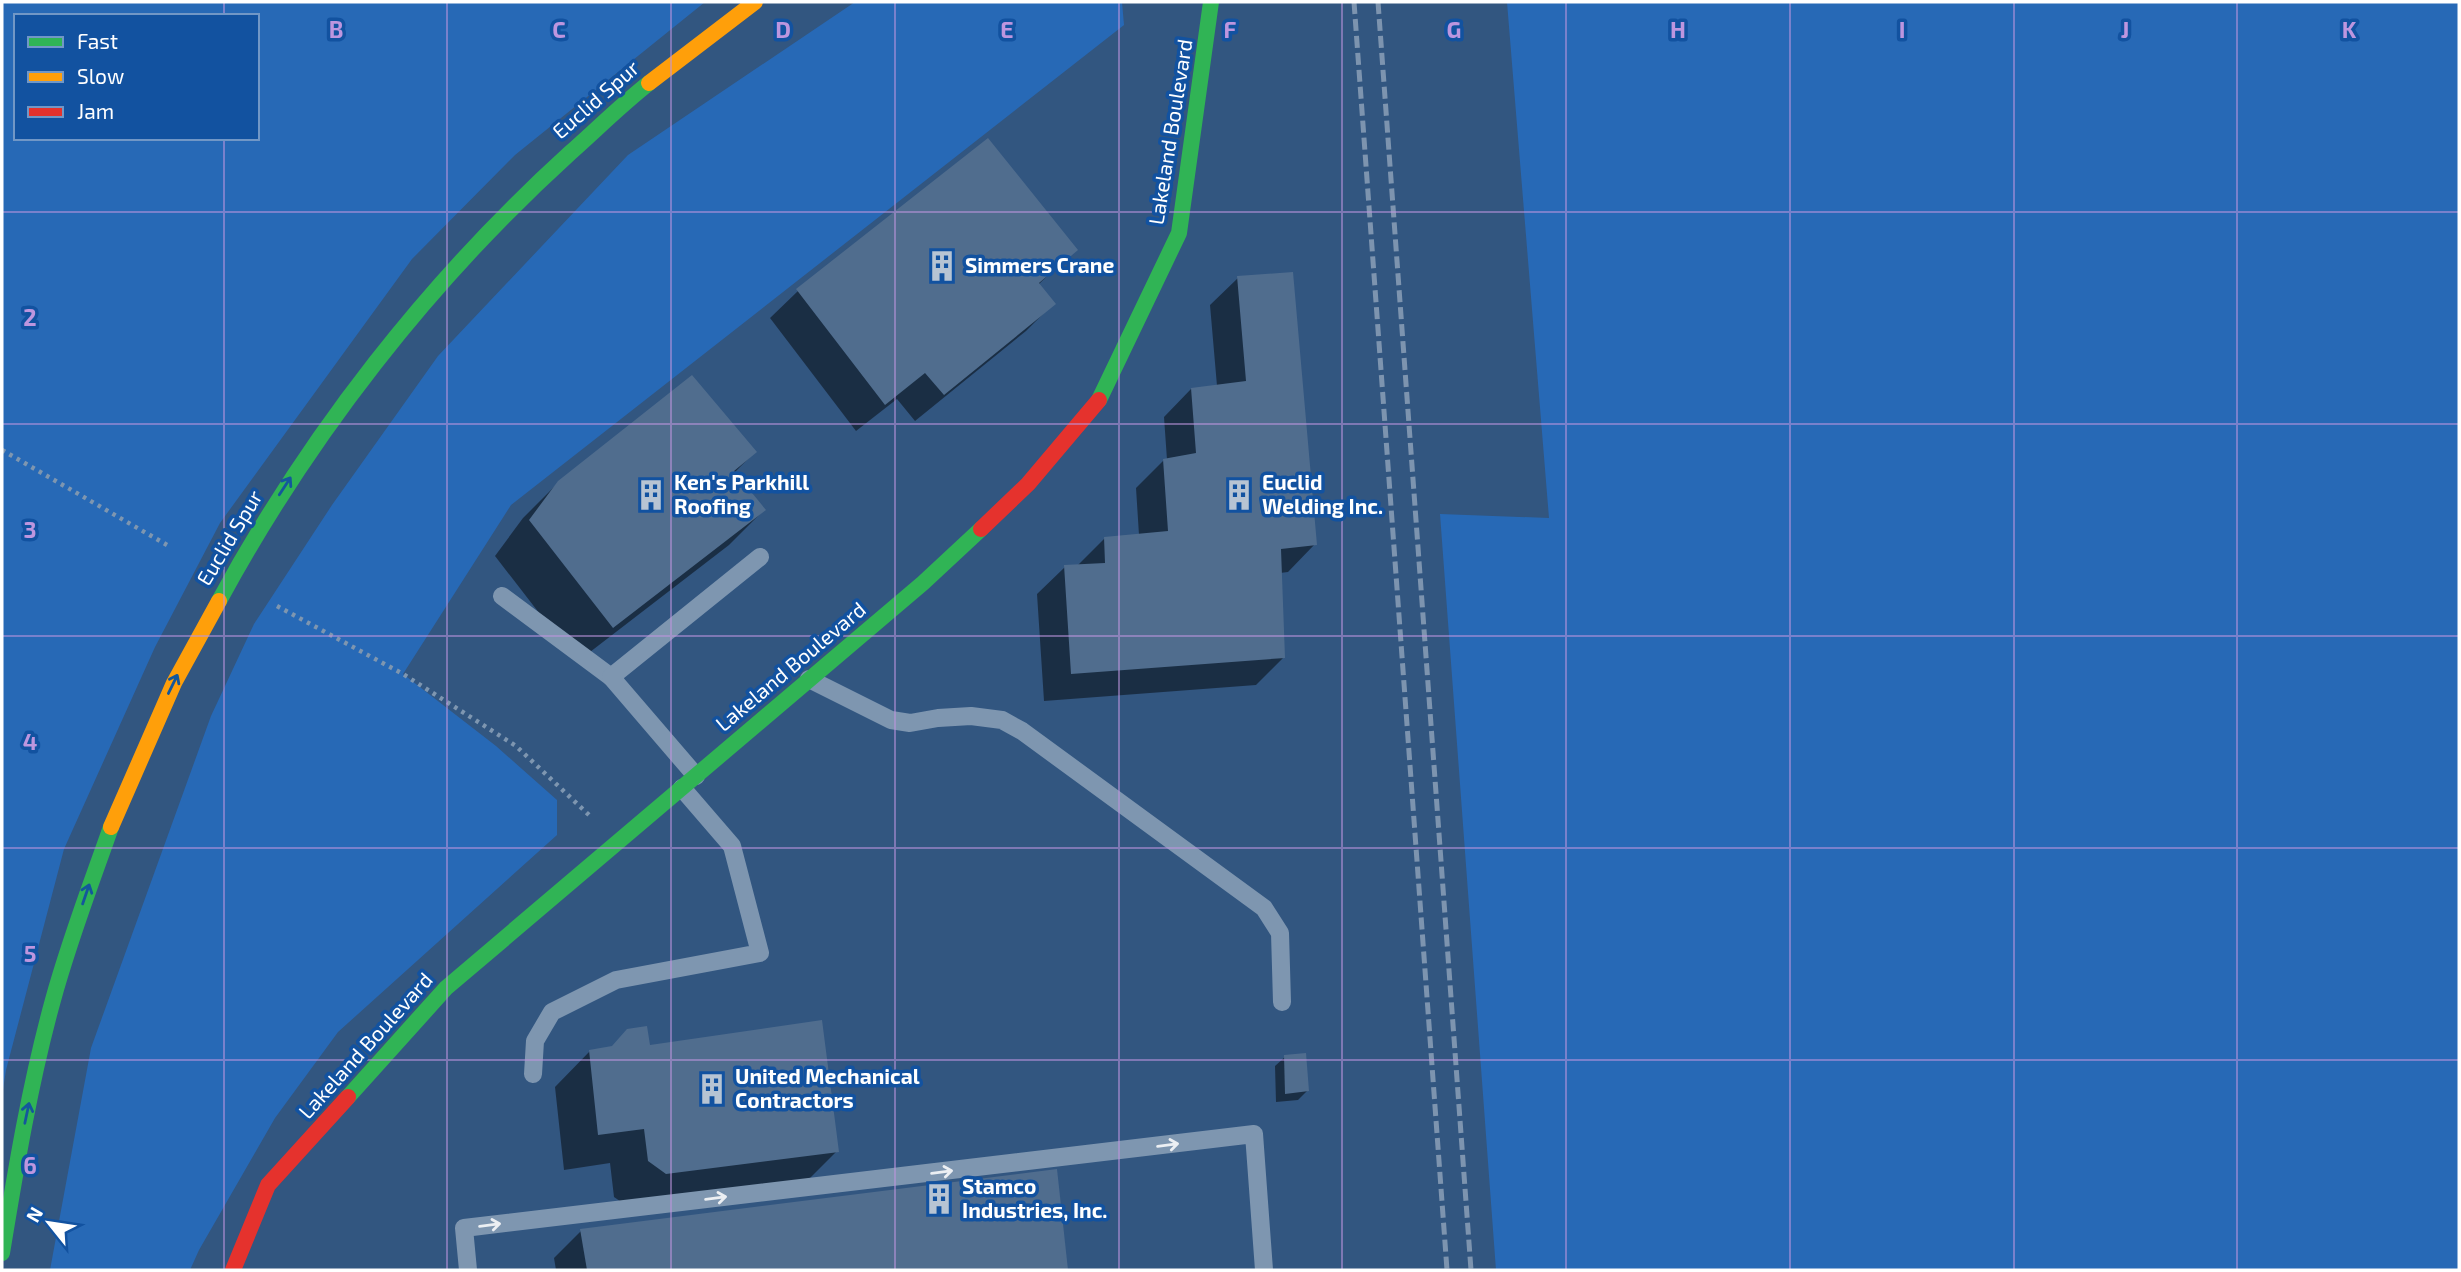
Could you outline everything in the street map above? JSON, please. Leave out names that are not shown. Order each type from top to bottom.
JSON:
[{"type":"main road","name":"Euclid Spur","points":[[2,1253],[30,1100],[62,970],[84,897],[110,824],[173,682],[244,552],[306,456],[366,371],[458,262],[562,156],[677,58],[755,2]]},
{"type":"main road","name":"Lakeland Boulevard","points":[[233,1270],[268,1185],[446,988],[923,583],[1028,484],[1103,395],[1179,233],[1211,2]]},
{"type":"lane","points":[[611,677],[760,557]]},
{"type":"lane","points":[[502,596],[611,677],[696,775]]},
{"type":"lane","points":[[809,679],[891,720],[910,723],[971,716],[1002,720],[1022,731],[1264,908],[1280,933],[1282,1002]]},
{"type":"lane","points":[[533,1074],[535,1041],[552,1012],[616,980],[760,953],[732,846],[682,788]]},
{"type":"lane","points":[[468,1270],[464,1228],[1254,1135],[1264,1270]]},
{"type":"path","points":[[2,450],[167,545]]},
{"type":"path","points":[[277,606],[403,674],[516,746],[618,842]]},
{"type":"shaded area","points":[[2,2],[705,2],[515,155],[412,259],[220,523],[155,647],[64,849],[6,1070],[2,1096]]},
{"type":"shaded area","points":[[855,2],[1122,2],[1124,25],[511,505],[403,674],[496,746],[557,800],[557,835],[338,1032],[275,1118],[190,1270],[50,1270],[91,1048],[211,716],[254,624],[332,505],[438,356],[628,155]]},
{"type":"shaded area","points":[[1507,2],[2459,2],[2459,1270],[1496,1270],[1440,514],[1549,518]]},
{"type":"building","name":"Simmers Crane","points":[[988,138],[1078,250],[1039,283],[1056,304],[944,395],[925,373],[885,405],[796,289]]},
{"type":"building","name":"Euclid Welding Inc.","points":[[1293,272],[1317,545],[1281,549],[1285,658],[1071,674],[1064,565],[1105,563],[1104,537],[1168,531],[1163,459],[1196,453],[1191,388],[1246,381],[1237,276]]},
{"type":"building","name":"Ken's Parkhill Roofing","points":[[692,375],[757,452],[734,471],[766,510],[613,628],[529,520],[558,481]]},
{"type":"building","name":"United Mechanical Contractors","points":[[822,1020],[839,1152],[666,1174],[648,1161],[644,1129],[598,1135],[589,1050],[612,1046],[627,1029],[647,1026],[650,1045]]},
{"type":"building","points":[[1306,1053],[1309,1091],[1285,1094],[1284,1055]]},
{"type":"building","name":"Stamco Industries, Inc.","points":[[1057,1169],[1068,1270],[587,1270],[580,1229]]},
{"type":"railway","points":[[1354,2],[1447,1270]]},
{"type":"railway","points":[[1378,2],[1471,1270]]},
{"type":"traffic: fast","points":[[1099,400],[1179,233],[1211,2]]},
{"type":"traffic: fast","points":[[219,601],[254,539],[332,420],[421,307],[518,202],[649,83]]},
{"type":"traffic: fast","points":[[348,1097],[446,988],[923,583],[981,529]]},
{"type":"traffic: fast","points":[[2,1253],[24,1126],[45,1031],[66,956],[111,827]]},
{"type":"traffic: slow","points":[[649,83],[755,2]]},
{"type":"traffic: slow","points":[[111,827],[174,683],[219,601]]},
{"type":"traffic: jam","points":[[981,529],[1028,484],[1099,400]]},
{"type":"traffic: jam","points":[[233,1270],[268,1185],[348,1097]]},
{"type":"place","name":"Simmers Crane","points":[[942,266]]},
{"type":"place","name":"Ken's Parkhill Roofing","points":[[651,495]]},
{"type":"place","name":"Euclid Welding Inc.","points":[[1239,495]]},
{"type":"place","name":"United Mechanical Contractors","points":[[712,1089]]},
{"type":"place","name":"Stamco Industries, Inc.","points":[[939,1199]]}]
